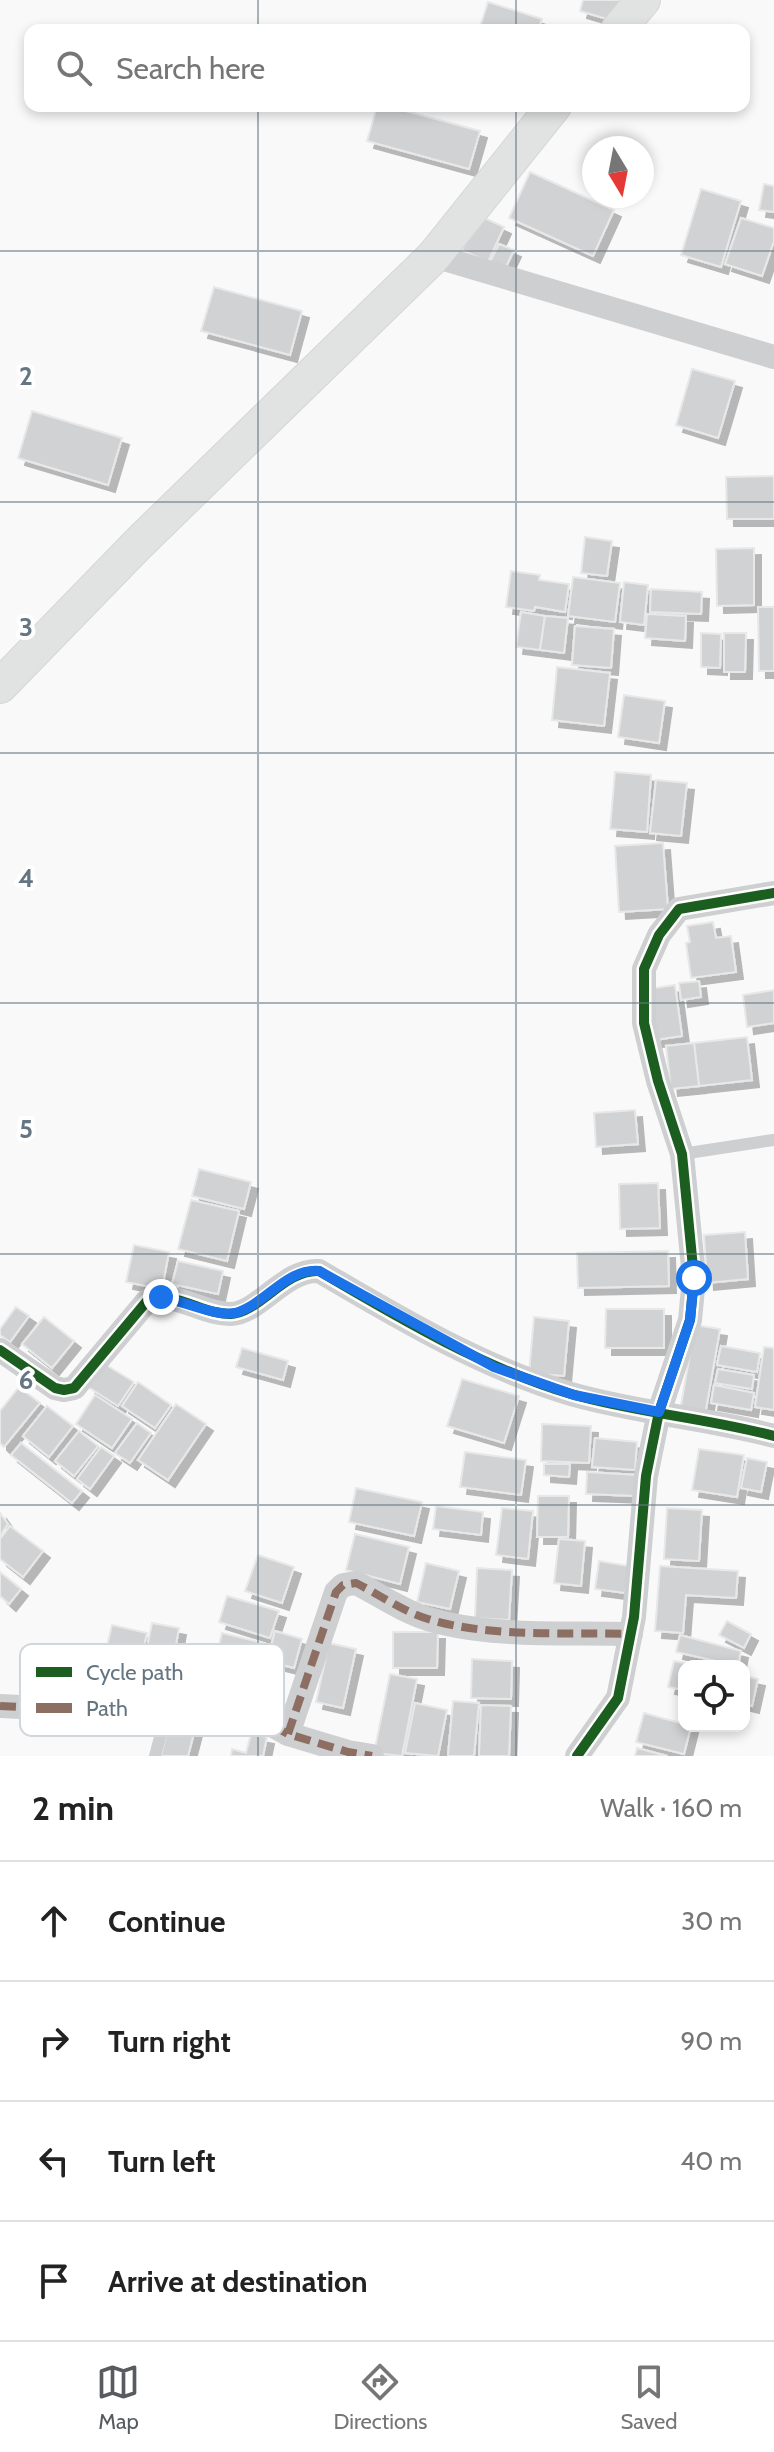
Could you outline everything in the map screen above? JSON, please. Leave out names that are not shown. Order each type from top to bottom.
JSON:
[{"type":"street","points":[[623,24],[643,0]]},
{"type":"street","points":[[0,686],[139,543],[434,256],[549,112]]},
{"type":"street","points":[[434,256],[774,357]]},
{"type":"street","points":[[577,1756],[618,1698],[631,1634],[646,1476],[659,1412],[690,1320],[694,1278],[682,1154],[658,1081],[644,1023],[644,969],[659,935],[679,909],[774,893]]},
{"type":"street","points":[[0,1350],[55,1388],[74,1388],[147,1301],[153,1298],[174,1299],[231,1314],[246,1308],[296,1275],[311,1270],[319,1271],[494,1367],[574,1395],[774,1436]]},
{"type":"street","points":[[288,1734],[336,1592],[349,1583],[356,1583],[409,1612],[447,1624],[514,1631],[631,1634]]},
{"type":"street","points":[[0,1706],[20,1707]]},
{"type":"street","points":[[284,1732],[348,1752],[372,1756]]},
{"type":"lane","points":[[682,1154],[773,1140]]},
{"type":"lane","points":[[155,1756],[160,1736]]},
{"type":"building","points":[[583,0],[620,0],[614,21],[580,11]]},
{"type":"building","points":[[488,2],[542,19],[540,24],[481,24]]},
{"type":"building","points":[[375,112],[409,112],[480,131],[469,169],[367,141]]},
{"type":"building","points":[[530,172],[582,196],[582,208],[614,210],[593,256],[509,218]]},
{"type":"building","points":[[764,184],[774,186],[774,212],[759,210]]},
{"type":"building","points":[[701,189],[741,201],[721,267],[681,255]]},
{"type":"building","points":[[478,215],[504,227],[488,262],[462,250]]},
{"type":"building","points":[[741,218],[774,228],[774,241],[762,276],[725,264]]},
{"type":"building","points":[[499,244],[514,250],[504,271],[489,264]]},
{"type":"building","points":[[214,287],[302,311],[290,355],[201,331]]},
{"type":"building","points":[[692,369],[735,381],[718,438],[676,425]]},
{"type":"building","points":[[32,411],[122,438],[108,485],[18,458]]},
{"type":"building","points":[[774,476],[774,519],[727,519],[726,477]]},
{"type":"building","points":[[585,537],[612,541],[607,576],[581,573]]},
{"type":"building","points":[[754,548],[754,605],[717,606],[716,549]]},
{"type":"building","points":[[511,571],[540,575],[539,580],[569,584],[565,612],[535,607],[534,611],[506,607]]},
{"type":"building","points":[[573,577],[620,583],[615,622],[568,616]]},
{"type":"building","points":[[624,582],[648,585],[644,625],[620,622]]},
{"type":"building","points":[[651,589],[702,592],[701,614],[650,612]]},
{"type":"building","points":[[758,607],[774,607],[774,671],[759,671]]},
{"type":"building","points":[[521,612],[545,616],[540,650],[516,647]]},
{"type":"building","points":[[647,614],[686,616],[685,641],[645,638]]},
{"type":"building","points":[[545,616],[568,618],[564,653],[540,650]]},
{"type":"building","points":[[575,626],[614,629],[611,668],[572,665]]},
{"type":"building","points":[[701,633],[721,634],[720,668],[701,667]]},
{"type":"building","points":[[724,633],[746,633],[745,672],[724,672]]},
{"type":"building","points":[[557,667],[610,673],[604,726],[552,720]]},
{"type":"building","points":[[624,695],[665,701],[659,743],[618,737]]},
{"type":"building","points":[[615,772],[651,775],[647,832],[610,829]]},
{"type":"building","points":[[656,780],[687,783],[681,836],[650,833]]},
{"type":"building","points":[[663,843],[668,909],[619,912],[615,846]]},
{"type":"building","points":[[713,922],[716,938],[731,936],[736,972],[691,978],[687,926]]},
{"type":"building","points":[[699,981],[701,997],[681,1000],[679,983]]},
{"type":"building","points":[[675,985],[682,1036],[655,1040],[648,989]]},
{"type":"building","points":[[774,990],[774,1023],[747,1027],[743,995]]},
{"type":"building","points":[[747,1037],[752,1080],[699,1086],[694,1043]]},
{"type":"building","points":[[694,1043],[699,1086],[671,1089],[666,1046]]},
{"type":"building","points":[[635,1110],[638,1144],[596,1147],[594,1113]]},
{"type":"building","points":[[199,1169],[251,1182],[244,1209],[192,1196]]},
{"type":"building","points":[[658,1183],[660,1228],[620,1229],[619,1184]]},
{"type":"building","points":[[191,1200],[239,1211],[227,1261],[178,1249]]},
{"type":"building","points":[[745,1232],[748,1279],[707,1283],[704,1235]]},
{"type":"building","points":[[134,1245],[169,1252],[162,1289],[126,1282]]},
{"type":"building","points":[[668,1251],[669,1286],[578,1288],[577,1253]]},
{"type":"building","points":[[178,1261],[223,1271],[218,1294],[172,1284]]},
{"type":"building","points":[[16,1307],[29,1316],[10,1342],[0,1335],[0,1329]]},
{"type":"building","points":[[606,1309],[664,1309],[664,1348],[605,1348]]},
{"type":"building","points":[[44,1317],[74,1341],[52,1368],[22,1344]]},
{"type":"building","points":[[534,1317],[569,1321],[564,1376],[529,1373]]},
{"type":"building","points":[[695,1325],[720,1329],[705,1415],[680,1411]]},
{"type":"building","points":[[721,1346],[760,1353],[757,1372],[717,1365]]},
{"type":"building","points":[[764,1347],[774,1348],[774,1410],[755,1407]]},
{"type":"building","points":[[242,1348],[288,1361],[283,1380],[236,1367]]},
{"type":"building","points":[[103,1363],[134,1382],[118,1406],[88,1387]]},
{"type":"building","points":[[718,1369],[754,1375],[752,1389],[715,1383]]},
{"type":"building","points":[[462,1379],[519,1396],[504,1443],[447,1426]]},
{"type":"building","points":[[138,1382],[171,1405],[155,1428],[122,1406]]},
{"type":"building","points":[[714,1385],[754,1393],[751,1410],[711,1403]]},
{"type":"building","points":[[19,1387],[40,1403],[4,1447],[0,1443],[0,1411]]},
{"type":"building","points":[[95,1395],[132,1419],[112,1448],[76,1424]]},
{"type":"building","points":[[176,1404],[206,1424],[168,1480],[138,1460]]},
{"type":"building","points":[[47,1406],[73,1426],[49,1457],[23,1436]]},
{"type":"building","points":[[137,1423],[151,1433],[130,1463],[115,1453]]},
{"type":"building","points":[[542,1424],[591,1426],[589,1463],[541,1461]]},
{"type":"building","points":[[79,1431],[98,1446],[74,1476],[55,1461]]},
{"type":"building","points":[[595,1438],[637,1442],[635,1470],[592,1467]]},
{"type":"building","points":[[21,1443],[82,1491],[72,1503],[11,1455]]},
{"type":"building","points":[[101,1447],[114,1456],[90,1489],[77,1479]]},
{"type":"building","points":[[699,1449],[744,1455],[737,1497],[692,1490]]},
{"type":"building","points":[[465,1452],[526,1460],[521,1495],[460,1487]]},
{"type":"building","points":[[747,1458],[767,1462],[761,1492],[741,1488]]},
{"type":"building","points":[[544,1464],[570,1464],[569,1477],[544,1475]]},
{"type":"building","points":[[587,1472],[638,1475],[637,1496],[586,1494]]},
{"type":"building","points":[[356,1488],[422,1502],[414,1536],[349,1522]]},
{"type":"building","points":[[538,1496],[569,1496],[568,1537],[537,1537]]},
{"type":"building","points":[[436,1506],[483,1512],[481,1535],[433,1529]]},
{"type":"building","points":[[502,1508],[533,1511],[528,1559],[496,1555]]},
{"type":"building","points":[[667,1508],[702,1510],[699,1561],[664,1559]]},
{"type":"building","points":[[0,1513],[8,1524],[0,1536]]},
{"type":"building","points":[[10,1526],[43,1551],[23,1577],[0,1559],[0,1539]]},
{"type":"building","points":[[355,1534],[409,1547],[400,1584],[346,1570]]},
{"type":"building","points":[[559,1539],[585,1541],[581,1586],[554,1583]]},
{"type":"building","points":[[258,1555],[294,1567],[282,1603],[245,1591]]},
{"type":"building","points":[[599,1561],[629,1566],[625,1593],[595,1589]]},
{"type":"building","points":[[426,1563],[459,1571],[450,1609],[417,1602]]},
{"type":"building","points":[[660,1566],[738,1571],[736,1598],[686,1595],[683,1633],[655,1631]]},
{"type":"building","points":[[477,1568],[512,1570],[509,1620],[475,1618]]},
{"type":"building","points":[[0,1572],[21,1589],[9,1604],[0,1596]]},
{"type":"building","points":[[227,1596],[279,1611],[270,1638],[219,1622]]},
{"type":"building","points":[[727,1621],[751,1634],[744,1648],[719,1635]]},
{"type":"building","points":[[152,1623],[179,1628],[176,1644],[148,1644]]},
{"type":"building","points":[[112,1625],[147,1633],[144,1644],[107,1644]]},
{"type":"building","points":[[275,1631],[302,1639],[294,1668],[284,1665],[284,1644],[272,1644]]},
{"type":"building","points":[[393,1632],[438,1632],[437,1668],[393,1668]]},
{"type":"building","points":[[222,1633],[263,1643],[263,1644],[219,1644]]},
{"type":"building","points":[[680,1635],[741,1651],[739,1660],[711,1660],[676,1652]]},
{"type":"building","points":[[329,1643],[356,1649],[343,1708],[316,1702]]},
{"type":"building","points":[[472,1659],[512,1661],[511,1699],[471,1698]]},
{"type":"building","points":[[674,1661],[678,1662],[678,1689],[668,1687]]},
{"type":"building","points":[[390,1674],[417,1679],[402,1756],[374,1753]]},
{"type":"building","points":[[750,1677],[758,1679],[750,1706]]},
{"type":"building","points":[[453,1701],[479,1703],[474,1756],[448,1756]]},
{"type":"building","points":[[415,1703],[447,1710],[438,1756],[405,1753]]},
{"type":"building","points":[[481,1705],[511,1706],[509,1756],[479,1756]]},
{"type":"building","points":[[644,1713],[678,1722],[678,1732],[690,1732],[684,1754],[636,1742]]},
{"type":"building","points":[[166,1736],[193,1736],[188,1756],[161,1756]]},
{"type":"building","points":[[250,1736],[267,1737],[263,1756],[231,1756],[232,1749],[246,1753]]},
{"type":"building","points":[[637,1748],[667,1756],[635,1756]]},
{"type":"marked path","points":[[288,1734],[336,1592],[343,1585],[356,1583],[409,1612],[452,1625],[502,1632],[631,1634]]},
{"type":"marked path","points":[[0,1706],[20,1707]]},
{"type":"marked path","points":[[284,1732],[348,1752],[372,1756]]},
{"type":"cycle path","points":[[577,1756],[618,1698],[634,1617],[646,1476],[659,1412],[690,1320],[694,1278],[682,1154],[658,1081],[644,1023],[644,969],[659,935],[679,909],[774,893]]},
{"type":"cycle path","points":[[0,1350],[55,1388],[74,1388],[147,1301],[168,1298],[231,1314],[252,1307],[295,1277],[319,1271],[441,1340],[538,1383],[596,1401],[774,1436]]},
{"type":"route","points":[[161,1297],[231,1314],[246,1308],[296,1275],[319,1271],[494,1367],[574,1395],[659,1412],[690,1320],[694,1278]]}]
